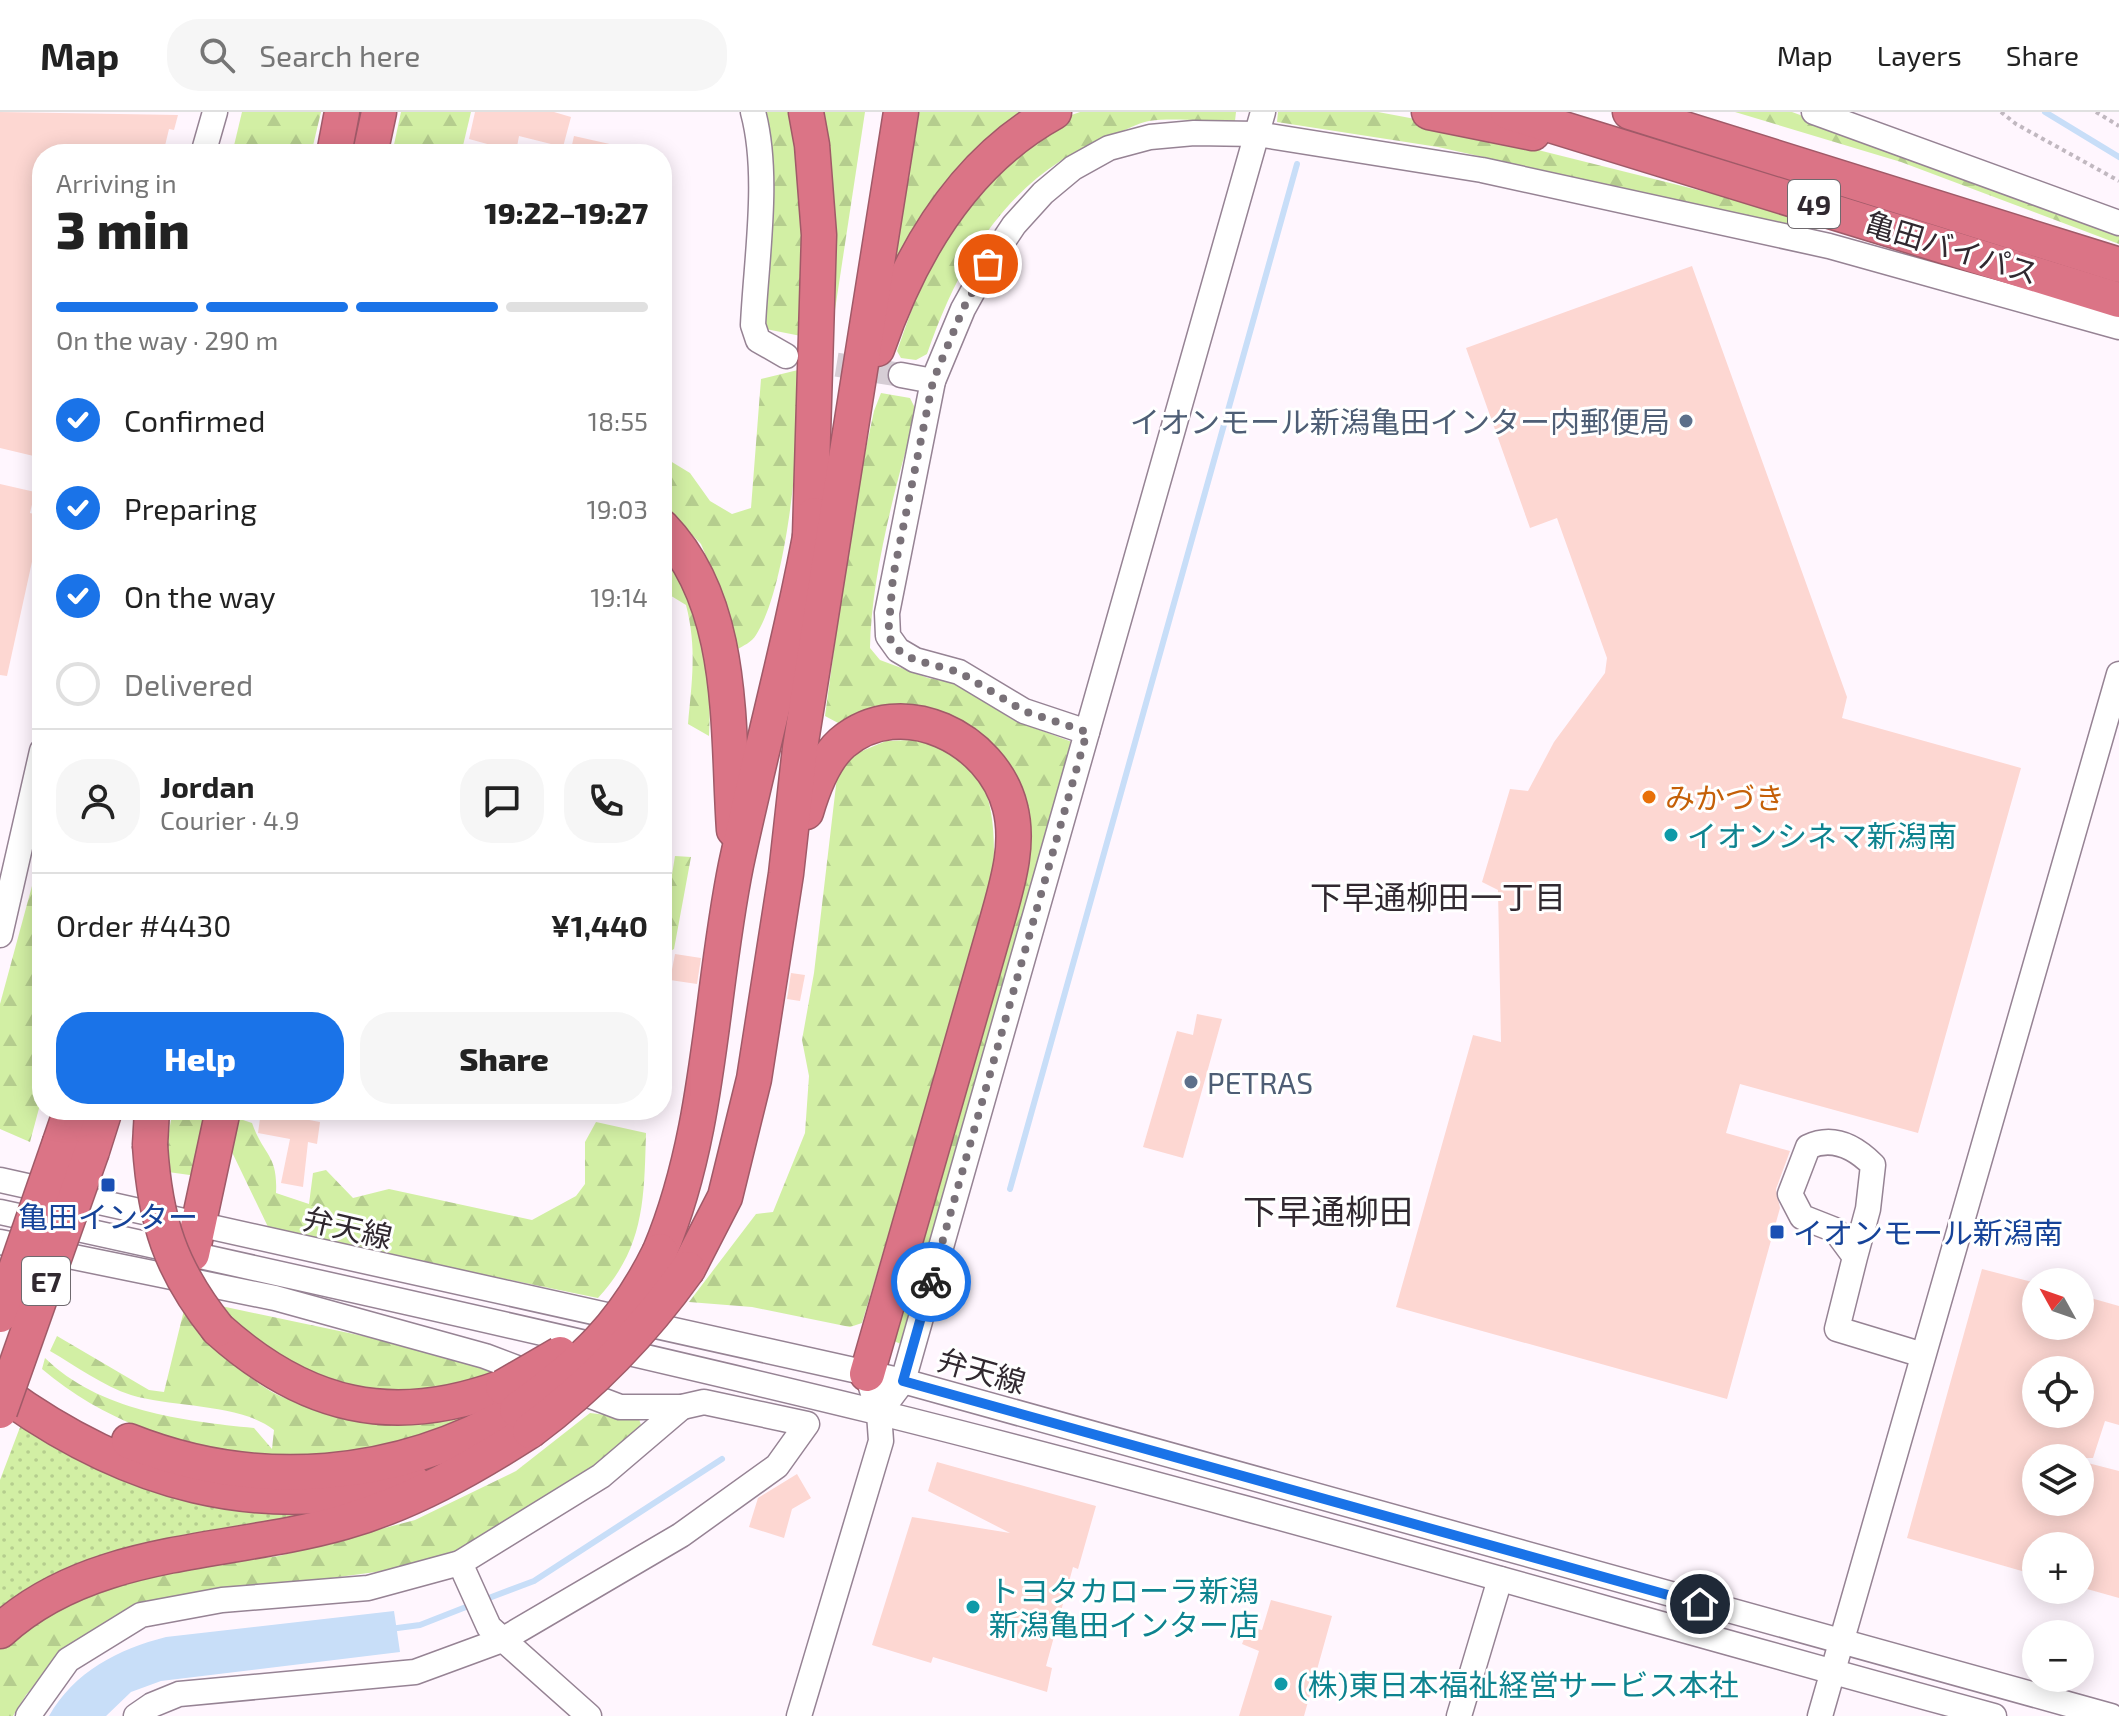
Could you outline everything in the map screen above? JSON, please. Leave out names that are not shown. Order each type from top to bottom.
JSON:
[{"type":"highway","points":[[336,144],[342,112]]},
{"type":"highway","points":[[372,144],[379,112]]},
{"type":"highway","points":[[806,112],[812,145],[819,235],[810,540]]},
{"type":"highway","points":[[0,1360],[53,1401],[114,1435],[182,1458],[258,1470],[337,1470],[419,1456],[469,1436],[517,1409],[602,1373],[633,1341],[674,1260],[736,866],[810,540],[882,112]]},
{"type":"highway","points":[[0,1391],[64,1435],[105,1456],[170,1480],[238,1493],[315,1495],[398,1485],[470,1462],[517,1409],[555,1358],[585,1334],[634,1285],[710,1232],[737,1159],[754,1079],[786,874],[800,748],[901,112]]},
{"type":"highway","points":[[844,475],[878,345],[928,235],[991,157],[1015,136],[1054,112]]},
{"type":"highway","points":[[1429,112],[1702,169]]},
{"type":"highway","name":"亀田バイパス","points":[[1508,112],[1702,169],[2119,300]]},
{"type":"highway","name":"亀田バイパス","points":[[1630,112],[2119,265]]},
{"type":"highway","points":[[1669,112],[1977,212],[2041,239]]},
{"type":"highway","points":[[672,539],[690,561],[713,617],[725,701],[736,866]]},
{"type":"highway","points":[[786,874],[820,774],[841,744],[871,727],[909,722],[945,731],[977,753],[1003,785],[1014,830],[1006,889],[867,1374]]},
{"type":"highway","name":"E7","points":[[0,1315],[65,1136],[90,1120]]},
{"type":"highway","points":[[151,1120],[150,1145],[160,1224],[173,1262],[192,1296],[218,1329],[281,1378],[317,1394],[395,1408],[517,1409]]},
{"type":"highway","points":[[195,1240],[221,1120]]},
{"type":"highway","points":[[0,1276],[65,1136]]},
{"type":"highway","name":"E7","points":[[0,1411],[65,1136]]},
{"type":"highway","points":[[0,1631],[34,1605],[98,1574],[186,1553],[297,1534],[394,1505],[452,1477],[517,1409]]},
{"type":"street","points":[[206,144],[215,112]]},
{"type":"street","points":[[753,112],[759,133],[753,325],[758,340],[786,356]]},
{"type":"street","points":[[1814,112],[2119,223]]},
{"type":"street","points":[[879,1413],[903,1381],[1260,123]]},
{"type":"street","points":[[1087,732],[1024,711],[959,672],[915,660],[898,650],[888,636],[893,577],[933,381],[963,309],[1014,225],[1043,193],[1073,168],[1109,148],[1150,137],[1260,123],[1829,246],[2119,327]]},
{"type":"street","points":[[901,375],[933,381]]},
{"type":"street","points":[[1820,1716],[2119,674]]},
{"type":"street","points":[[0,935],[32,795]]},
{"type":"street","points":[[1855,1257],[1835,1230],[1802,1217],[1790,1194],[1808,1147],[1821,1141],[1855,1147],[1873,1165],[1868,1209],[1837,1329],[1923,1355]]},
{"type":"street","name":"弁天線","points":[[0,1180],[195,1240],[879,1413],[1360,1539],[1994,1716]]},
{"type":"street","name":"弁天線","points":[[0,1212],[195,1240],[903,1381],[2111,1716]]},
{"type":"street","points":[[0,1242],[275,1298],[485,1356],[620,1407],[682,1407],[704,1402],[807,1424],[777,1466],[693,1526],[495,1634],[415,1672],[179,1694],[152,1705],[136,1716]]},
{"type":"street","points":[[799,1716],[881,1441],[879,1413],[867,1374]]},
{"type":"street","points":[[28,1716],[68,1660],[141,1615],[222,1600],[368,1588],[463,1569],[601,1476],[682,1407]]},
{"type":"street","points":[[463,1569],[495,1634],[589,1716]]},
{"type":"street","points":[[1459,1716],[1500,1579]]},
{"type":"path","points":[[2001,112],[2016,124],[2119,181]]},
{"type":"path","points":[[2096,112],[2119,126]]},
{"type":"green space","points":[[242,112],[321,112],[313,144],[234,144]]},
{"type":"green space","points":[[401,112],[471,112],[463,144],[394,144]]},
{"type":"green space","points":[[760,112],[791,112],[804,214],[801,336],[761,328]]},
{"type":"green space","points":[[815,112],[865,112],[833,323]]},
{"type":"green space","points":[[919,112],[1027,112],[906,260],[894,257]]},
{"type":"green space","points":[[1080,112],[1236,112],[1235,121],[1169,119],[1145,122],[1079,150],[1047,170],[996,221],[975,251],[956,283],[927,354],[916,360],[901,358],[897,351],[925,272],[974,194],[1066,117]]},
{"type":"green space","points":[[1278,112],[1378,112],[1410,118],[1798,215],[1820,232],[1438,147],[1277,122]]},
{"type":"green space","points":[[1735,112],[1792,112],[2119,232],[2119,244],[1901,162]]},
{"type":"green space","points":[[798,370],[795,467],[777,581],[756,635],[736,650],[724,599],[701,544],[672,514],[672,462],[690,473],[710,501],[732,514],[751,508],[761,379]]},
{"type":"green space","points":[[881,393],[910,398],[917,412],[880,561],[870,648],[880,660],[928,678],[956,683],[1013,720],[1072,742],[901,1344],[889,1339],[1026,858],[998,755],[977,729],[945,713],[905,707],[868,709],[840,724],[825,716],[853,509],[874,411]]},
{"type":"green space","points":[[672,564],[696,614],[702,638],[709,687],[709,736],[688,724],[693,664],[692,635],[686,605],[672,596]]},
{"type":"green space","points":[[886,741],[924,741],[948,748],[967,761],[988,798],[994,867],[992,889],[862,1323],[850,1327],[752,1307],[689,1302],[756,1214],[773,1212],[805,1133],[809,1076],[802,1040],[814,973],[837,777],[855,754]]},
{"type":"green space","points":[[675,856],[691,857],[672,950],[672,874]]},
{"type":"green space","points":[[32,886],[32,1120],[36,1120],[30,1142],[0,1129],[0,1004]]},
{"type":"green space","points":[[171,1120],[209,1120],[197,1176],[168,1172],[164,1157]]},
{"type":"green space","points":[[238,1120],[252,1123],[275,1170],[276,1193],[309,1204],[313,1173],[326,1170],[353,1198],[389,1189],[532,1220],[576,1196],[585,1184],[585,1142],[596,1122],[646,1133],[639,1221],[625,1260],[598,1298],[270,1231],[230,1148],[226,1128]]},
{"type":"green space","points":[[221,1306],[453,1355],[509,1371],[464,1389],[397,1393],[363,1389],[299,1369],[270,1352],[244,1331]]},
{"type":"green space","points":[[184,1310],[253,1379],[280,1396],[305,1405],[331,1411],[385,1415],[493,1410],[432,1435],[395,1446],[302,1456],[255,1454],[164,1436],[121,1419],[80,1397],[42,1369],[45,1358],[90,1390],[143,1410],[199,1422],[254,1428],[272,1449],[274,1430],[260,1421],[225,1410],[131,1395],[100,1381],[50,1351],[57,1336],[149,1390],[164,1392]]},
{"type":"green space","points":[[590,1413],[639,1419],[643,1431],[629,1446],[512,1523],[460,1549],[398,1569],[279,1585],[65,1650],[26,1695],[13,1716],[0,1716],[0,1648],[44,1615],[113,1584],[197,1567],[279,1556],[415,1520],[516,1471]]},
{"type":"green space","points":[[22,1422],[154,1489],[229,1510],[301,1512],[308,1523],[0,1616],[0,1480]]},
{"type":"water","points":[[394,1611],[400,1652],[161,1681],[131,1692],[106,1716],[49,1716],[59,1700],[84,1675],[114,1656],[148,1642],[166,1637]]},
{"type":"building","points":[[0,112],[178,115],[174,130],[169,129],[165,144],[32,144],[32,456],[0,448]]},
{"type":"building","points":[[475,112],[554,112],[571,117],[564,144],[519,136],[518,144],[487,144],[469,139]]},
{"type":"building","points":[[574,136],[610,144],[572,144]]},
{"type":"building","points":[[1692,266],[1847,697],[1842,718],[2021,768],[1918,1133],[1740,1084],[1726,1133],[1790,1151],[1776,1189],[1780,1208],[1727,1399],[1396,1307],[1473,1035],[1501,1042],[1498,890],[1482,882],[1510,789],[1528,791],[1554,742],[1605,673],[1607,658],[1557,518],[1530,528],[1466,348]]},
{"type":"building","points":[[0,484],[32,491],[32,562],[7,676],[0,675]]},
{"type":"building","points":[[675,954],[701,958],[697,984],[672,980]]},
{"type":"building","points":[[791,973],[805,975],[800,1001],[787,999]]},
{"type":"building","points":[[1197,1014],[1222,1019],[1183,1158],[1143,1147],[1177,1031],[1193,1035]]},
{"type":"building","points":[[260,1120],[320,1122],[317,1144],[308,1142],[303,1187],[281,1183],[290,1139],[258,1133]]},
{"type":"building","points":[[1982,1269],[2022,1279],[2022,1340],[2094,1340],[2094,1299],[2119,1306],[2119,1425],[2105,1421],[2094,1455],[2094,1444],[2022,1444],[2022,1516],[2094,1516],[2094,1465],[2119,1471],[2119,1598],[2094,1591],[2094,1532],[2022,1532],[2022,1571],[1907,1538]]},
{"type":"building","name":"トヨタカローラ新潟 新潟亀田インター店","points":[[937,1462],[1096,1506],[1078,1569],[1073,1567],[1046,1666],[1052,1668],[1047,1692],[933,1657],[931,1663],[872,1645],[912,1517],[1010,1533],[928,1491]]},
{"type":"building","points":[[797,1474],[811,1498],[792,1509],[784,1538],[749,1527],[758,1498]]},
{"type":"building","name":"(株)東日本福祉経営サービス本社","points":[[1271,1600],[1332,1616],[1304,1716],[1239,1716],[1259,1651],[1242,1644],[1249,1627],[1262,1630]]},
{"type":"waterway","points":[[2045,112],[2119,157]]},
{"type":"waterway","points":[[1010,1189],[1297,164]]},
{"type":"waterway","points":[[481,1601],[534,1581],[722,1459]]},
{"type":"waterway","points":[[390,1629],[420,1625],[471,1605]]},
{"type":"tunnel","points":[[801,359],[901,375]]},
{"type":"way so far","points":[[931,1282],[1087,732],[1024,711],[959,672],[915,660],[898,650],[888,636],[887,613],[893,577],[933,381],[963,309],[988,264]]},
{"type":"place","name":"イオンモール新潟亀田インター内郵便局","points":[[1686,421]]},
{"type":"place","name":"みかづき","points":[[1649,797]]},
{"type":"place","name":"イオンシネマ新潟南","points":[[1671,835]]},
{"type":"place","name":"PETRAS","points":[[1191,1082]]},
{"type":"place","name":"亀田インター","points":[[108,1185]]},
{"type":"place","name":"イオンモール新潟南","points":[[1777,1232]]},
{"type":"place","name":"トヨタカローラ新潟 新潟亀田インター店","points":[[973,1607]]},
{"type":"place","name":"(株)東日本福祉経営サービス本社","points":[[1281,1684]]},
{"type":"district","name":"下早通柳田一丁目","points":[[1438,896]]},
{"type":"district","name":"下早通柳田","points":[[1328,1210]]},
{"type":"route","points":[[931,1282],[903,1381],[1700,1604]]}]
